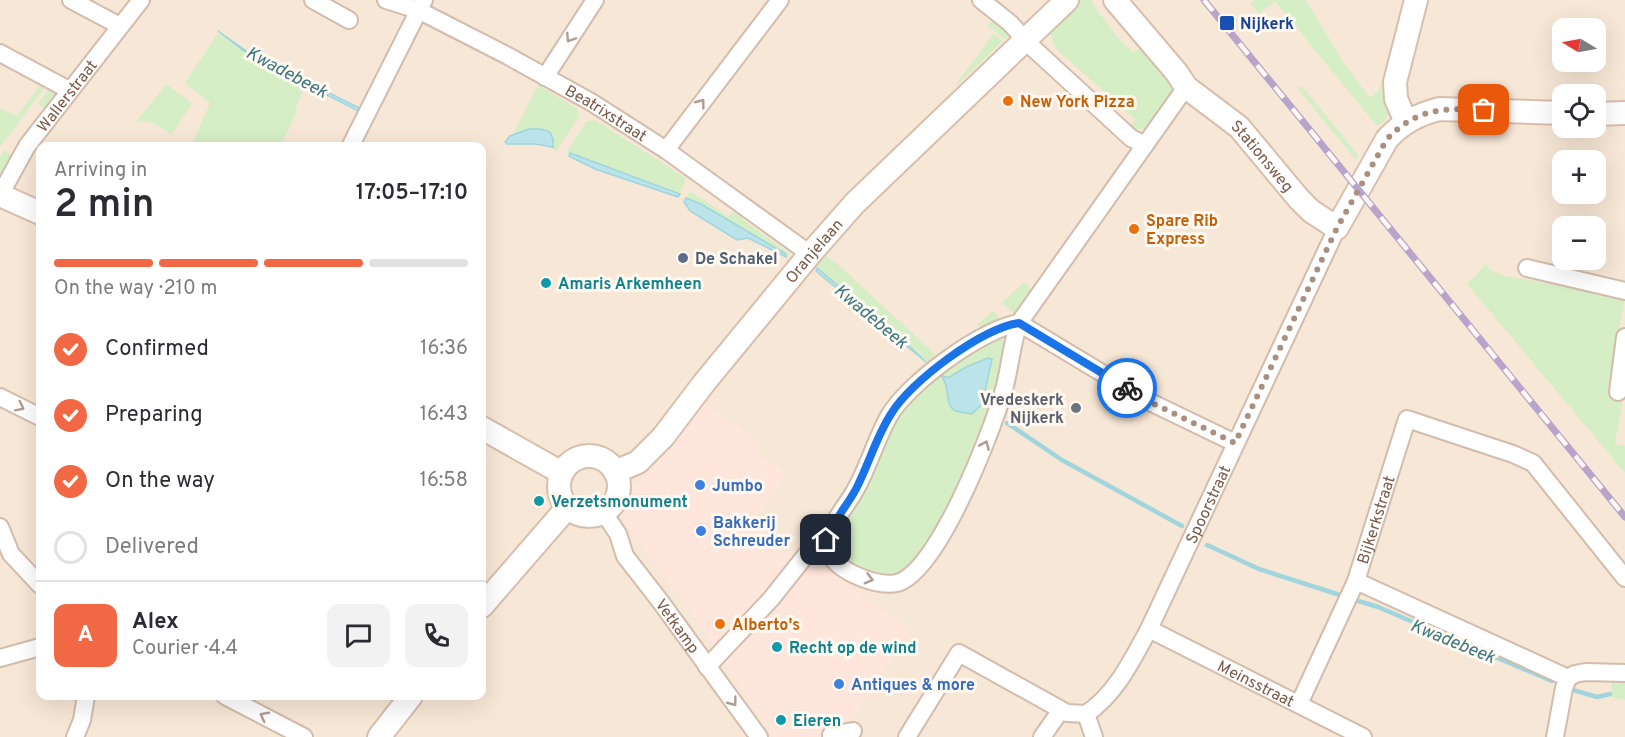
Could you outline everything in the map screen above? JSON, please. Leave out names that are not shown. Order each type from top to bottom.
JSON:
[{"type":"street","points":[[71,0],[120,26]]},
{"type":"street","name":"Wallerstraat","points":[[0,195],[27,146],[141,0]]},
{"type":"street","points":[[313,0],[348,20]]},
{"type":"street","name":"Beatrixstraat","points":[[386,0],[421,5],[591,102],[666,150],[810,254]]},
{"type":"street","points":[[545,77],[595,0]]},
{"type":"street","points":[[666,150],[780,0]]},
{"type":"street","points":[[981,0],[1010,23],[1025,40],[1131,138],[1145,145]]},
{"type":"street","name":"Oranjelaan","points":[[615,472],[638,462],[663,437],[704,383],[855,203],[1067,0]]},
{"type":"street","name":"Stationsweg","points":[[1115,0],[1177,73],[1186,87],[1239,128],[1299,199],[1311,211],[1337,228]]},
{"type":"street","points":[[1406,122],[1396,99],[1395,82],[1416,0]]},
{"type":"street","points":[[352,142],[421,5]]},
{"type":"street","points":[[0,53],[69,90]]},
{"type":"street","points":[[1186,87],[1019,323],[1004,392],[992,431],[947,526],[915,573],[896,583],[871,582],[835,562],[825,544],[827,535],[856,490],[884,427],[898,404],[956,352],[996,330],[1019,323],[1150,402],[1235,443]]},
{"type":"street","points":[[1337,228],[1387,139],[1406,122],[1419,115],[1438,109],[1552,113]]},
{"type":"street","points":[[1606,114],[1625,113]]},
{"type":"street","points":[[0,195],[36,211]]},
{"type":"street","name":"Spoorstraat","points":[[1086,714],[1105,699],[1123,675],[1149,629],[1337,228]]},
{"type":"street","points":[[1527,268],[1625,291]]},
{"type":"street","points":[[1618,392],[1624,345]]},
{"type":"street","points":[[0,396],[36,415]]},
{"type":"street","name":"Bijkerkstraat","points":[[1299,704],[1356,581],[1407,419],[1523,457],[1533,463],[1625,578]]},
{"type":"street","points":[[486,430],[562,473]]},
{"type":"street","points":[[584,456],[602,459],[610,464],[615,472],[619,484],[617,497],[604,513],[585,516],[578,515],[567,508],[559,487],[562,473],[574,460],[584,456]]},
{"type":"street","points":[[486,601],[567,508]]},
{"type":"street","name":"Vetkamp","points":[[604,513],[618,534],[625,556],[714,665],[759,737]]},
{"type":"street","points":[[0,528],[10,554],[36,581]]},
{"type":"street","points":[[714,665],[775,601],[806,555],[825,544]]},
{"type":"street","points":[[1356,581],[1568,678]]},
{"type":"street","name":"Meinsstraat","points":[[1149,629],[1363,737]]},
{"type":"street","points":[[0,657],[36,648]]},
{"type":"street","points":[[907,737],[959,653],[1061,710],[1086,714],[1094,737]]},
{"type":"street","points":[[1555,737],[1568,678],[1585,672],[1625,673]]},
{"type":"street","points":[[75,737],[82,720],[85,700]]},
{"type":"street","points":[[233,700],[304,737]]},
{"type":"street","points":[[379,737],[408,700]]},
{"type":"street","points":[[1042,737],[1061,710]]},
{"type":"street","points":[[831,735],[853,731]]},
{"type":"shaded area","points":[[0,0],[1625,0],[1625,737],[0,737]]},
{"type":"shaded area","points":[[702,402],[763,445],[757,454],[787,474],[754,520],[764,528],[761,535],[796,561],[813,560],[910,630],[848,726],[829,737],[774,737],[685,602],[622,518],[621,507],[629,490],[653,469]]},
{"type":"green space","points":[[1078,0],[1093,0],[1091,2],[1119,39],[1134,53],[1140,48],[1156,59],[1175,87],[1148,128],[1133,130],[1128,127],[1136,120],[1056,49],[1048,28]]},
{"type":"green space","points":[[1254,0],[1306,0],[1345,65],[1370,98],[1379,90],[1384,74],[1387,75],[1390,104],[1387,117],[1383,122],[1377,126],[1275,1],[1259,14],[1250,3]]},
{"type":"green space","points":[[996,18],[1011,33],[1005,39],[987,25]]},
{"type":"green space","points":[[218,33],[248,54],[306,84],[295,109],[297,111],[282,142],[193,142],[210,103],[185,83]]},
{"type":"green space","points":[[993,34],[1003,41],[957,85],[956,84]]},
{"type":"green space","points":[[41,84],[46,86],[0,147],[0,108],[17,116]]},
{"type":"green space","points":[[166,84],[192,103],[172,134],[152,122],[137,121]]},
{"type":"green space","points":[[538,85],[578,109],[579,117],[556,151],[529,129],[513,135]]},
{"type":"green space","points":[[1302,86],[1359,156],[1355,159],[1298,89]]},
{"type":"green space","points":[[50,88],[54,91],[54,99],[46,110],[38,104]]},
{"type":"green space","points":[[595,120],[686,178],[680,194],[566,153],[586,122]]},
{"type":"green space","points":[[4,150],[13,156],[5,172],[0,174],[0,156]]},
{"type":"green space","points":[[690,191],[728,216],[735,210],[741,214],[742,219],[790,254],[787,258],[786,254],[686,198]]},
{"type":"green space","points":[[826,256],[935,354],[928,362],[816,267]]},
{"type":"green space","points":[[1486,264],[1490,270],[1505,276],[1625,297],[1607,393],[1623,398],[1615,444],[1625,446],[1625,473],[1467,284]]},
{"type":"green space","points":[[1024,282],[1033,291],[1015,314],[1002,303]]},
{"type":"green space","points":[[993,311],[1003,321],[984,332],[978,324]]},
{"type":"green space","points":[[1011,333],[974,463],[917,561],[890,581],[851,573],[829,544],[892,421],[916,395],[960,357]]},
{"type":"green space","points":[[1625,681],[1625,700],[1610,697],[1612,682]]},
{"type":"water","points":[[218,31],[248,52],[359,108],[358,111],[248,54]]},
{"type":"water","points":[[529,129],[550,132],[553,147],[505,142],[510,136]]},
{"type":"water","points":[[570,153],[680,194],[678,197],[595,169],[569,156]]},
{"type":"water","points":[[686,198],[701,204],[786,254],[786,257],[748,238],[737,240],[690,211],[684,202]]},
{"type":"water","points":[[817,268],[895,333],[926,362],[816,271]]},
{"type":"water","points":[[988,358],[992,359],[982,404],[972,414],[955,411],[949,404],[946,386],[941,375],[948,378]]},
{"type":"waterway","name":"Kwadebeek","points":[[1007,423],[1062,460],[1182,526]]},
{"type":"waterway","name":"Kwadebeek","points":[[1207,545],[1259,569],[1340,595]]},
{"type":"waterway","name":"Kwadebeek","points":[[1355,600],[1378,607],[1552,681]]},
{"type":"waterway","name":"Kwadebeek","points":[[1573,690],[1597,697],[1610,694]]},
{"type":"railway","points":[[1204,0],[1625,517]]},
{"type":"way so far","points":[[1127,388],[1150,402],[1235,443],[1337,228],[1387,139],[1406,122],[1438,109],[1484,110]]},
{"type":"place","name":"Nijkerk","points":[[1227,23]]},
{"type":"place","name":"New York Pizza","points":[[1008,101]]},
{"type":"place","name":"Spare Rib Express","points":[[1134,229]]},
{"type":"place","name":"De Schakel","points":[[683,258]]},
{"type":"place","name":"Amaris Arkemheen","points":[[546,283]]},
{"type":"place","name":"Vredeskerk Nijkerk","points":[[1076,408]]},
{"type":"place","name":"Jumbo","points":[[700,485]]},
{"type":"place","name":"Verzetsmonument","points":[[539,501]]},
{"type":"place","name":"Bakkerij Schreuder","points":[[701,531]]},
{"type":"place","name":"Alberto's","points":[[720,624]]},
{"type":"place","name":"Recht op de wind","points":[[777,647]]},
{"type":"place","name":"Antiques & more","points":[[839,684]]},
{"type":"place","name":"Eieren","points":[[781,720]]},
{"type":"route","points":[[826,540],[856,490],[884,427],[898,404],[956,352],[977,339],[1002,327],[1019,323],[1127,388]]}]
